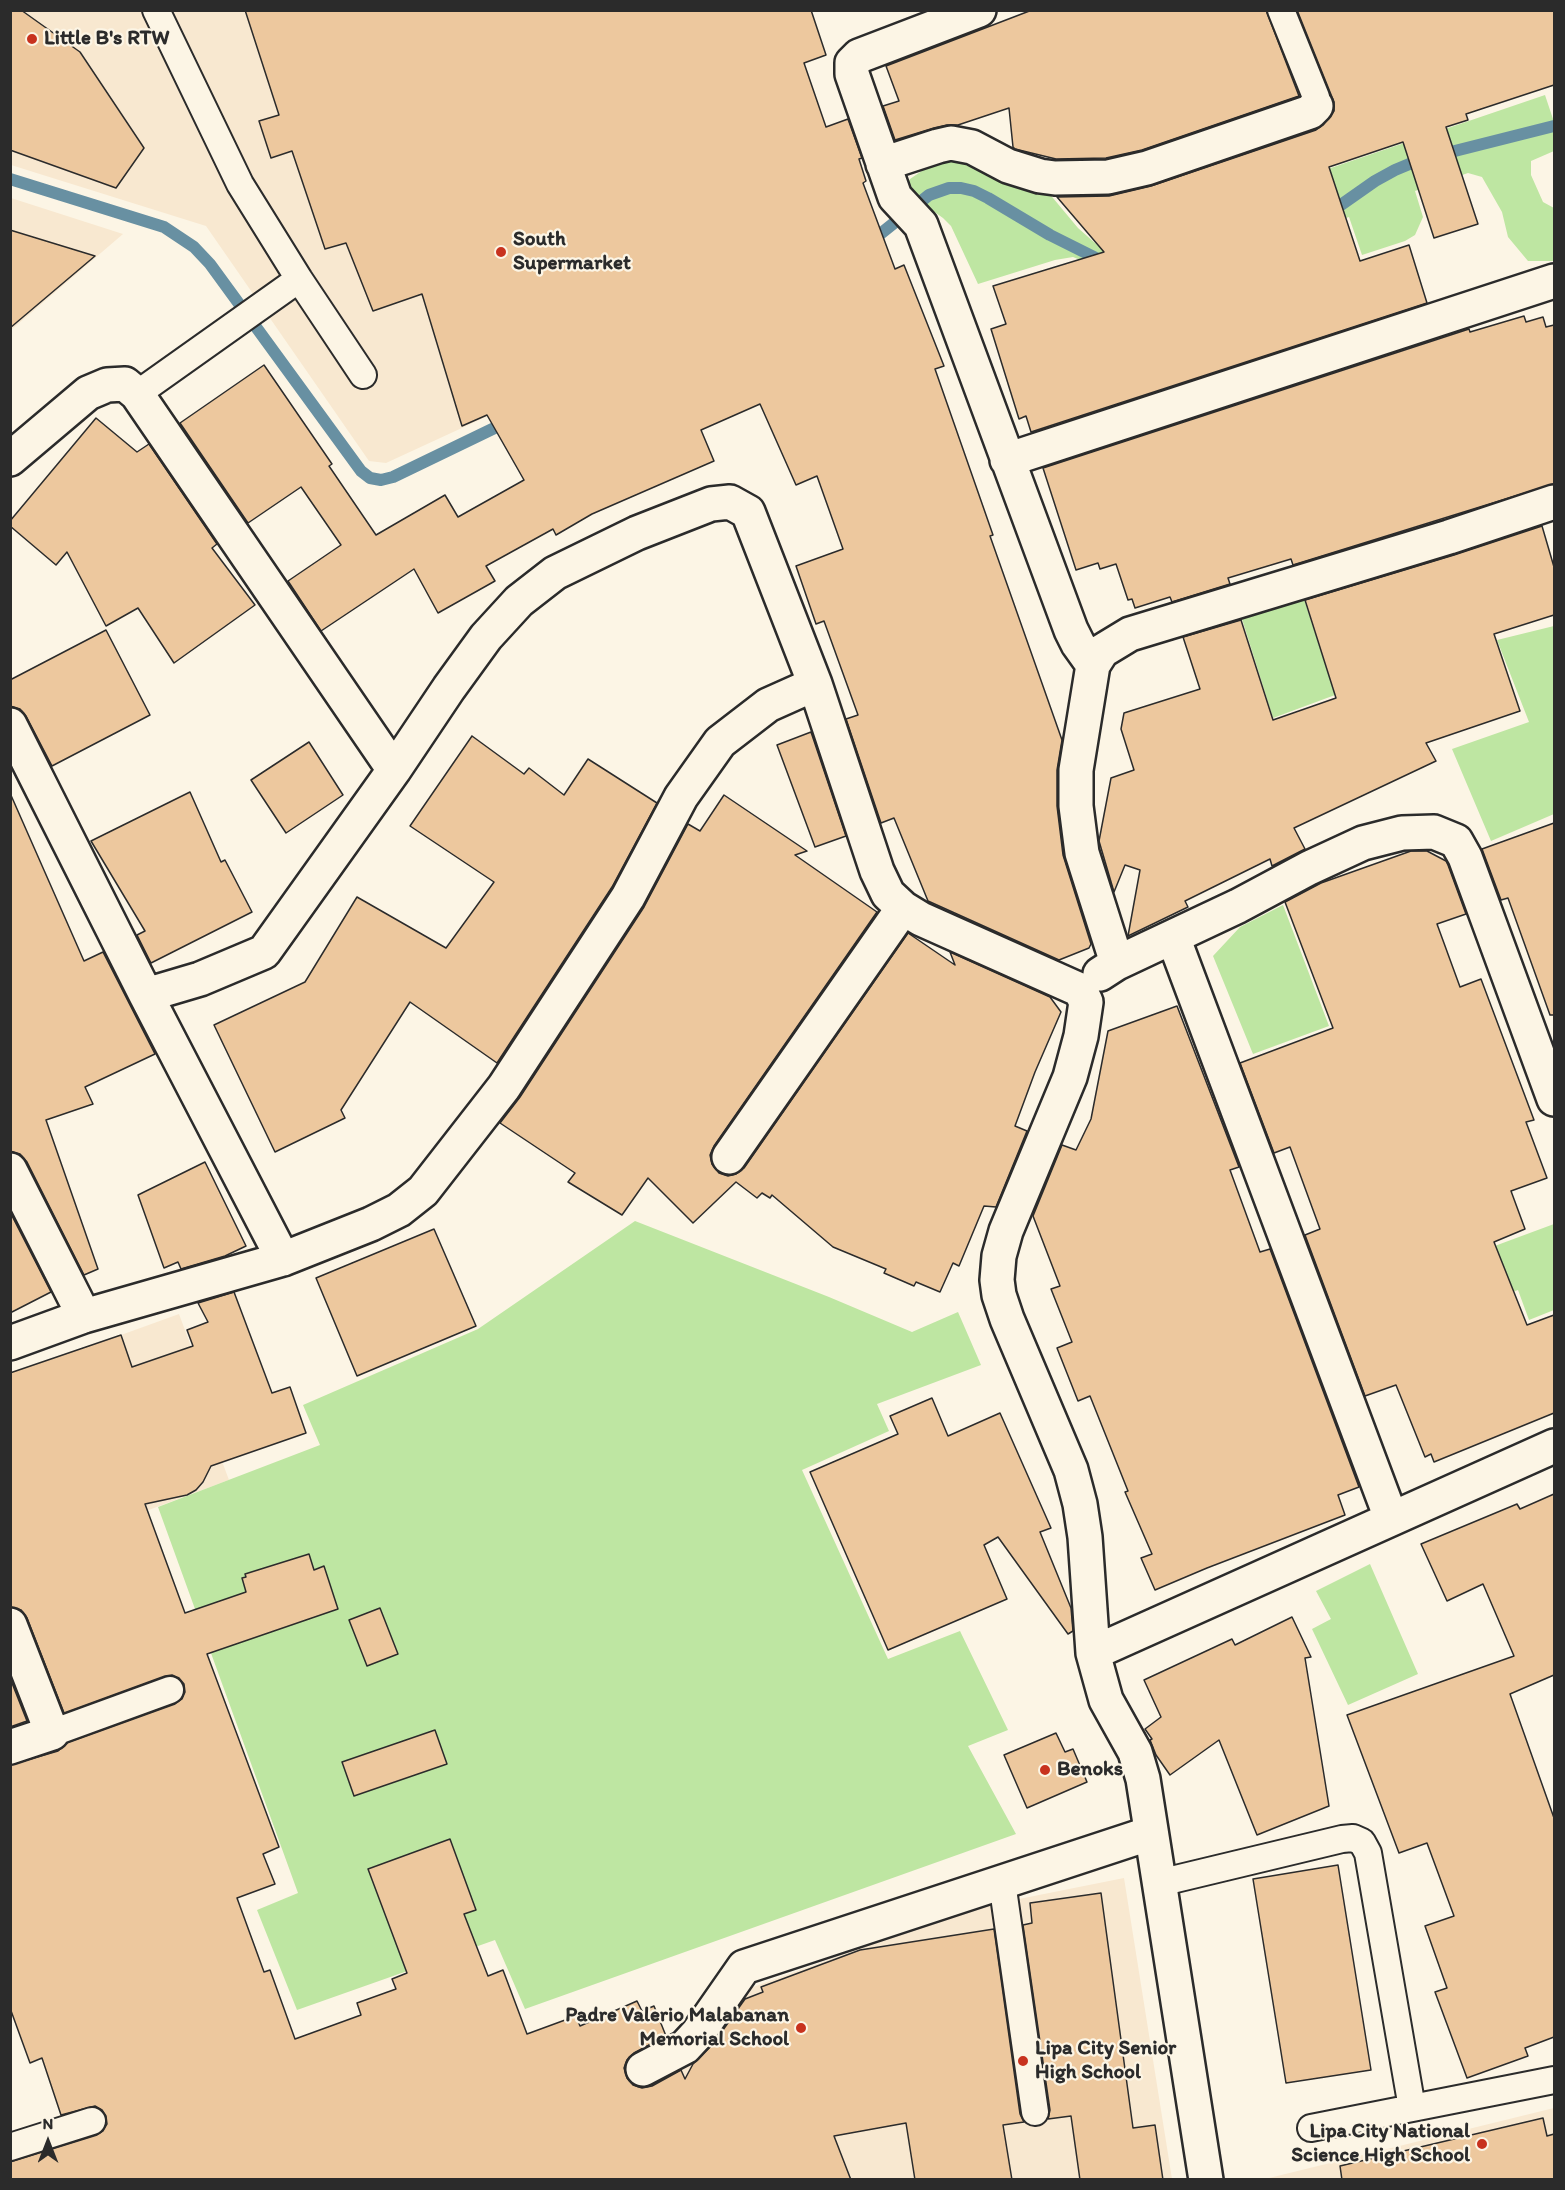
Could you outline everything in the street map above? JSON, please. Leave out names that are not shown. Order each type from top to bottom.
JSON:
[{"type":"street","points":[[979,10],[859,56],[854,59],[852,74],[895,197],[921,225],[1071,630],[1078,644],[1094,664]]},
{"type":"street","points":[[883,164],[951,144],[972,147],[1008,166],[1040,176],[1108,177],[1136,171],[1212,146],[1310,112],[1316,106]]},
{"type":"street","points":[[1007,460],[1554,281]]},
{"type":"street","points":[[10,459],[88,393],[106,385],[125,384],[137,394],[394,770]]},
{"type":"street","points":[[146,995],[200,979],[264,952],[394,770],[455,679],[486,637],[519,601],[555,573],[637,533],[711,504],[730,502],[748,512],[815,684],[877,871],[888,894],[903,908],[921,919],[1080,990],[1086,1002],[1076,1058],[1059,1106],[1006,1231],[999,1256],[999,1295],[1071,1470],[1080,1504],[1085,1537],[1094,1653],[1102,1688],[1110,1709],[1128,1739],[1140,1766],[1206,2180]]},
{"type":"street","points":[[1118,963],[1082,853],[1076,814],[1076,770],[1094,664],[1102,651],[1131,634],[1449,537],[1554,502]]},
{"type":"street","points":[[10,1344],[84,1316],[284,1259],[371,1224],[399,1210],[423,1191],[504,1087],[628,897],[681,796],[720,742],[768,705],[815,684]]},
{"type":"street","points":[[10,725],[146,995],[284,1259]]},
{"type":"street","points":[[1080,990],[1118,963],[1363,843],[1402,833],[1434,832],[1456,842],[1465,857],[1554,1099]]},
{"type":"street","points":[[729,1157],[903,908]]},
{"type":"street","points":[[1173,937],[1391,1518]]},
{"type":"street","points":[[10,1170],[84,1316]]},
{"type":"street","points":[[1094,1653],[1554,1446]]},
{"type":"street","points":[[10,1625],[52,1732],[10,1747]]},
{"type":"street","points":[[643,2069],[685,2047],[698,2033],[744,1967],[1151,1833]]},
{"type":"lane","points":[[156,10],[240,183],[298,279],[363,375]]},
{"type":"lane","points":[[1281,10],[1316,97],[1316,106]]},
{"type":"lane","points":[[137,394],[298,279]]},
{"type":"lane","points":[[52,1732],[170,1690]]},
{"type":"lane","points":[[1159,1883],[1342,1839],[1353,1838],[1362,1842],[1368,1853],[1412,2108]]},
{"type":"lane","points":[[1002,1882],[1035,2112]]},
{"type":"lane","points":[[1311,2128],[1554,2080]]},
{"type":"lane","points":[[10,2147],[92,2121]]},
{"type":"shaded area","name":"South Supermarket","points":[[10,11],[690,11],[787,278],[386,463],[369,461],[206,226],[11,165]]},
{"type":"shaded area","points":[[11,198],[123,234],[11,330]]},
{"type":"shaded area","points":[[179,1314],[213,1406],[203,1411],[229,1480],[146,1511],[120,1442],[121,1335]]},
{"type":"shaded area","name":"Lipa City Senior High School","points":[[1124,1878],[1172,2179],[684,2179],[645,2082],[698,2061],[731,1995],[969,1909]]},
{"type":"shaded area","name":"Lipa City National Science High School","points":[[1554,2108],[1554,2179],[1265,2179]]},
{"type":"green space","points":[[1545,95],[1554,118],[1554,151],[1531,161],[1531,175],[1543,202],[1554,208],[1554,261],[1528,261],[1508,237],[1502,212],[1482,177],[1468,173],[1415,191],[1423,217],[1415,235],[1405,241],[1362,255],[1349,217],[1247,251],[1115,274],[1073,257],[1055,260],[978,284],[951,226],[919,201],[908,183],[910,179],[932,164],[943,159],[960,158],[1048,192],[1078,228],[1103,250],[1275,187]]},
{"type":"green space","points":[[1304,599],[1335,695],[1273,718],[1242,619]]},
{"type":"green space","points":[[1554,626],[1554,814],[1491,841],[1452,749],[1529,722],[1497,640]]},
{"type":"green space","points":[[1283,905],[1329,1026],[1253,1054],[1213,956],[1240,927]]},
{"type":"green space","points":[[635,1221],[912,1332],[958,1312],[981,1365],[877,1404],[889,1431],[802,1470],[888,1659],[960,1631],[1008,1730],[968,1746],[1016,1834],[525,2009],[495,1940],[297,2010],[257,1910],[298,1893],[158,1507],[320,1445],[303,1405],[478,1329]]},
{"type":"green space","points":[[1554,1224],[1554,1310],[1529,1320],[1518,1290],[1482,1303],[1465,1257]]},
{"type":"green space","points":[[1370,1564],[1418,1674],[1348,1705],[1312,1629],[1331,1619],[1316,1591]]},
{"type":"building","points":[[10,10],[21,10],[80,52],[144,148],[116,188],[10,150]]},
{"type":"building","points":[[245,10],[811,10],[826,55],[804,63],[826,127],[848,119],[862,158],[859,159],[866,181],[863,183],[895,269],[904,265],[944,366],[935,369],[993,535],[990,536],[1062,740],[1057,770],[1057,806],[1063,855],[1091,944],[1089,948],[1059,960],[928,901],[894,818],[881,823],[846,719],[858,715],[824,621],[816,624],[796,566],[843,549],[817,476],[796,485],[760,404],[701,430],[714,461],[592,514],[556,535],[553,529],[486,566],[495,581],[438,613],[414,569],[321,631],[288,581],[341,545],[301,487],[248,523],[180,423],[264,365],[332,464],[329,466],[376,535],[445,495],[458,517],[524,480],[487,415],[462,426],[422,294],[373,311],[346,243],[325,249],[292,151],[271,158],[259,121],[279,115]]},
{"type":"building","points":[[1032,10],[1266,10],[1299,96],[1142,150],[1106,158],[1056,159],[1015,149],[1009,108],[958,125],[934,128],[895,140],[883,106],[899,101],[886,66]]},
{"type":"building","points":[[1297,10],[1554,10],[1554,85],[1466,114],[1468,120],[1446,127],[1478,224],[1434,238],[1403,142],[1329,167],[1360,261],[1409,245],[1427,303],[1031,432],[1026,416],[1019,419],[991,329],[1006,324],[993,286],[1104,252],[1057,197],[1109,196],[1151,186],[1316,130],[1323,125],[1334,111],[1334,102]]},
{"type":"building","points":[[10,230],[95,256],[10,328]]},
{"type":"building","points":[[1524,316],[1526,322],[1543,317],[1546,327],[1554,325],[1554,484],[1293,565],[1291,559],[1228,578],[1230,584],[1172,602],[1170,597],[1135,608],[1132,599],[1128,600],[1116,564],[1100,569],[1098,563],[1076,570],[1043,468],[1469,329],[1470,332]]},
{"type":"building","points":[[96,418],[137,452],[149,444],[217,544],[212,548],[255,605],[174,663],[138,608],[106,626],[67,552],[56,565],[10,526],[10,521]]},
{"type":"building","points":[[1542,526],[1554,567],[1554,615],[1494,634],[1520,711],[1426,743],[1436,761],[1294,828],[1305,849],[1272,866],[1270,859],[1185,901],[1188,907],[1128,936],[1140,870],[1125,865],[1114,892],[1099,841],[1111,778],[1134,770],[1121,729],[1124,713],[1200,689],[1183,637],[1241,620],[1273,720],[1336,698],[1305,600]]},
{"type":"building","points":[[106,630],[150,715],[52,766],[26,716],[20,709],[10,706],[10,680]]},
{"type":"building","points":[[811,732],[846,836],[815,847],[777,745]]},
{"type":"building","points":[[472,736],[524,774],[529,768],[564,795],[588,759],[657,803],[612,887],[497,1063],[410,1002],[341,1110],[345,1118],[275,1152],[214,1025],[305,982],[357,897],[446,948],[494,882],[410,826]]},
{"type":"building","points":[[309,742],[343,795],[286,833],[251,780]]},
{"type":"building","points":[[190,792],[221,862],[225,860],[252,912],[151,963],[137,935],[145,931],[91,841]]},
{"type":"building","points":[[10,793],[84,961],[103,952],[155,1054],[85,1087],[93,1104],[46,1120],[98,1269],[84,1275],[27,1162],[20,1154],[10,1151]]},
{"type":"building","points":[[724,795],[807,851],[795,855],[877,912],[714,1146],[710,1155],[712,1164],[719,1173],[728,1176],[744,1168],[908,933],[955,965],[950,952],[1050,997],[1061,1012],[1015,1126],[1027,1131],[996,1207],[984,1206],[959,1266],[953,1263],[940,1292],[916,1282],[914,1286],[884,1273],[886,1269],[833,1247],[772,1195],[770,1198],[762,1193],[757,1198],[736,1182],[693,1223],[648,1178],[622,1215],[568,1182],[575,1173],[500,1123],[520,1097],[644,907],[688,824],[700,831]]},
{"type":"building","points":[[1554,823],[1554,1015],[1550,1015],[1508,898],[1501,900],[1482,849]]},
{"type":"building","points":[[1411,851],[1427,851],[1446,861],[1448,865],[1466,914],[1437,924],[1460,987],[1481,979],[1534,1120],[1526,1122],[1547,1178],[1511,1191],[1525,1229],[1494,1242],[1527,1325],[1554,1315],[1554,1413],[1434,1462],[1431,1454],[1425,1457],[1396,1385],[1365,1396],[1305,1235],[1320,1229],[1290,1147],[1274,1153],[1240,1063],[1333,1028],[1285,902],[1321,883]]},
{"type":"building","points":[[1177,1006],[1239,1167],[1230,1170],[1260,1252],[1270,1249],[1359,1487],[1338,1495],[1345,1515],[1155,1590],[1141,1558],[1152,1554],[1125,1492],[1128,1491],[1090,1396],[1078,1401],[1057,1348],[1072,1342],[1051,1289],[1060,1286],[1033,1216],[1062,1145],[1076,1150],[1091,1119],[1108,1031]]},
{"type":"building","points":[[205,1162],[246,1246],[225,1256],[181,1269],[178,1262],[164,1268],[138,1195]]},
{"type":"building","points":[[10,1212],[51,1292],[10,1313]]},
{"type":"building","points":[[434,1229],[476,1326],[357,1376],[316,1278]]},
{"type":"building","points":[[234,1292],[272,1393],[290,1387],[306,1433],[211,1466],[203,1482],[187,1495],[145,1504],[185,1613],[246,1592],[242,1578],[246,1577],[245,1574],[309,1554],[314,1570],[324,1566],[338,1609],[207,1654],[279,1847],[263,1854],[275,1884],[237,1898],[264,1972],[270,1970],[295,2039],[361,2015],[357,2003],[396,1989],[392,1979],[407,1973],[368,1869],[450,1839],[476,1910],[464,1914],[488,1976],[503,1970],[527,2034],[576,2016],[580,2026],[637,2001],[642,2011],[654,2006],[666,2036],[634,2053],[627,2060],[624,2068],[627,2078],[633,2085],[642,2088],[652,2086],[681,2070],[685,2079],[693,2064],[713,2044],[745,1999],[763,1992],[761,1987],[860,1950],[994,1929],[1020,2114],[1024,2122],[1003,2125],[1012,2180],[915,2180],[906,2123],[834,2136],[851,2180],[10,2180],[10,2162],[97,2135],[107,2124],[102,2110],[95,2106],[61,2115],[42,2058],[30,2063],[10,2008],[10,1765],[58,1751],[67,1743],[175,1704],[182,1699],[185,1692],[184,1684],[179,1678],[172,1675],[165,1676],[64,1713],[27,1618],[21,1610],[10,1607],[10,1373],[121,1335],[132,1367],[193,1346],[187,1330],[208,1322],[198,1303]]},
{"type":"building","points":[[932,1398],[948,1436],[1000,1413],[1051,1528],[1040,1532],[1071,1608],[1073,1631],[1068,1634],[998,1537],[984,1545],[1007,1599],[888,1650],[810,1472],[898,1434],[890,1416]]},
{"type":"building","points":[[1554,1494],[1554,1675],[1510,1694],[1554,1818],[1554,2037],[1525,2048],[1528,2056],[1467,2078],[1435,1992],[1447,1988],[1425,1926],[1454,1916],[1427,1843],[1399,1853],[1347,1715],[1514,1656],[1483,1584],[1447,1601],[1421,1544],[1517,1504],[1520,1509]]},
{"type":"building","points":[[380,1608],[398,1654],[367,1666],[349,1620]]},
{"type":"building","points":[[1292,1617],[1311,1657],[1305,1658],[1329,1806],[1257,1835],[1219,1740],[1170,1775],[1156,1755],[1150,1740],[1152,1739],[1145,1729],[1161,1717],[1144,1680],[1232,1639],[1235,1645]]},
{"type":"building","points":[[10,1678],[27,1721],[10,1727]]},
{"type":"building","points":[[435,1730],[447,1764],[354,1796],[342,1762]]},
{"type":"building","points":[[1056,1733],[1065,1752],[1073,1749],[1087,1782],[1027,1808],[1004,1755]]},
{"type":"building","points":[[1338,1865],[1371,2070],[1286,2083],[1253,1879]]},
{"type":"building","points":[[1101,1893],[1133,2128],[1155,2125],[1163,2180],[1080,2180],[1071,2116],[1048,2119],[1050,2110],[1023,1925],[1032,1923],[1030,1903]]},
{"type":"building","name":"Lipa City National Science High School","points":[[1543,2118],[1547,2136],[1554,2134],[1554,2180],[1342,2180],[1340,2166]]},
{"type":"waterway","points":[[1328,214],[1375,181],[1419,160],[1554,126]]},
{"type":"waterway","points":[[10,179],[164,227],[194,247],[210,264],[361,471],[370,478],[381,480],[393,477],[509,421]]},
{"type":"waterway","points":[[869,243],[929,195],[949,188],[961,188],[988,198],[1050,235],[1106,263]]},
{"type":"place","name":"Little B's RTW","points":[[32,39]]},
{"type":"place","name":"South Supermarket","points":[[501,252]]},
{"type":"place","name":"Benoks","points":[[1045,1770]]},
{"type":"place","name":"Padre Valerio Malabanan Memorial School","points":[[801,2028]]},
{"type":"place","name":"Lipa City Senior High School","points":[[1023,2061]]},
{"type":"place","name":"Lipa City National Science High School","points":[[1482,2144]]}]
